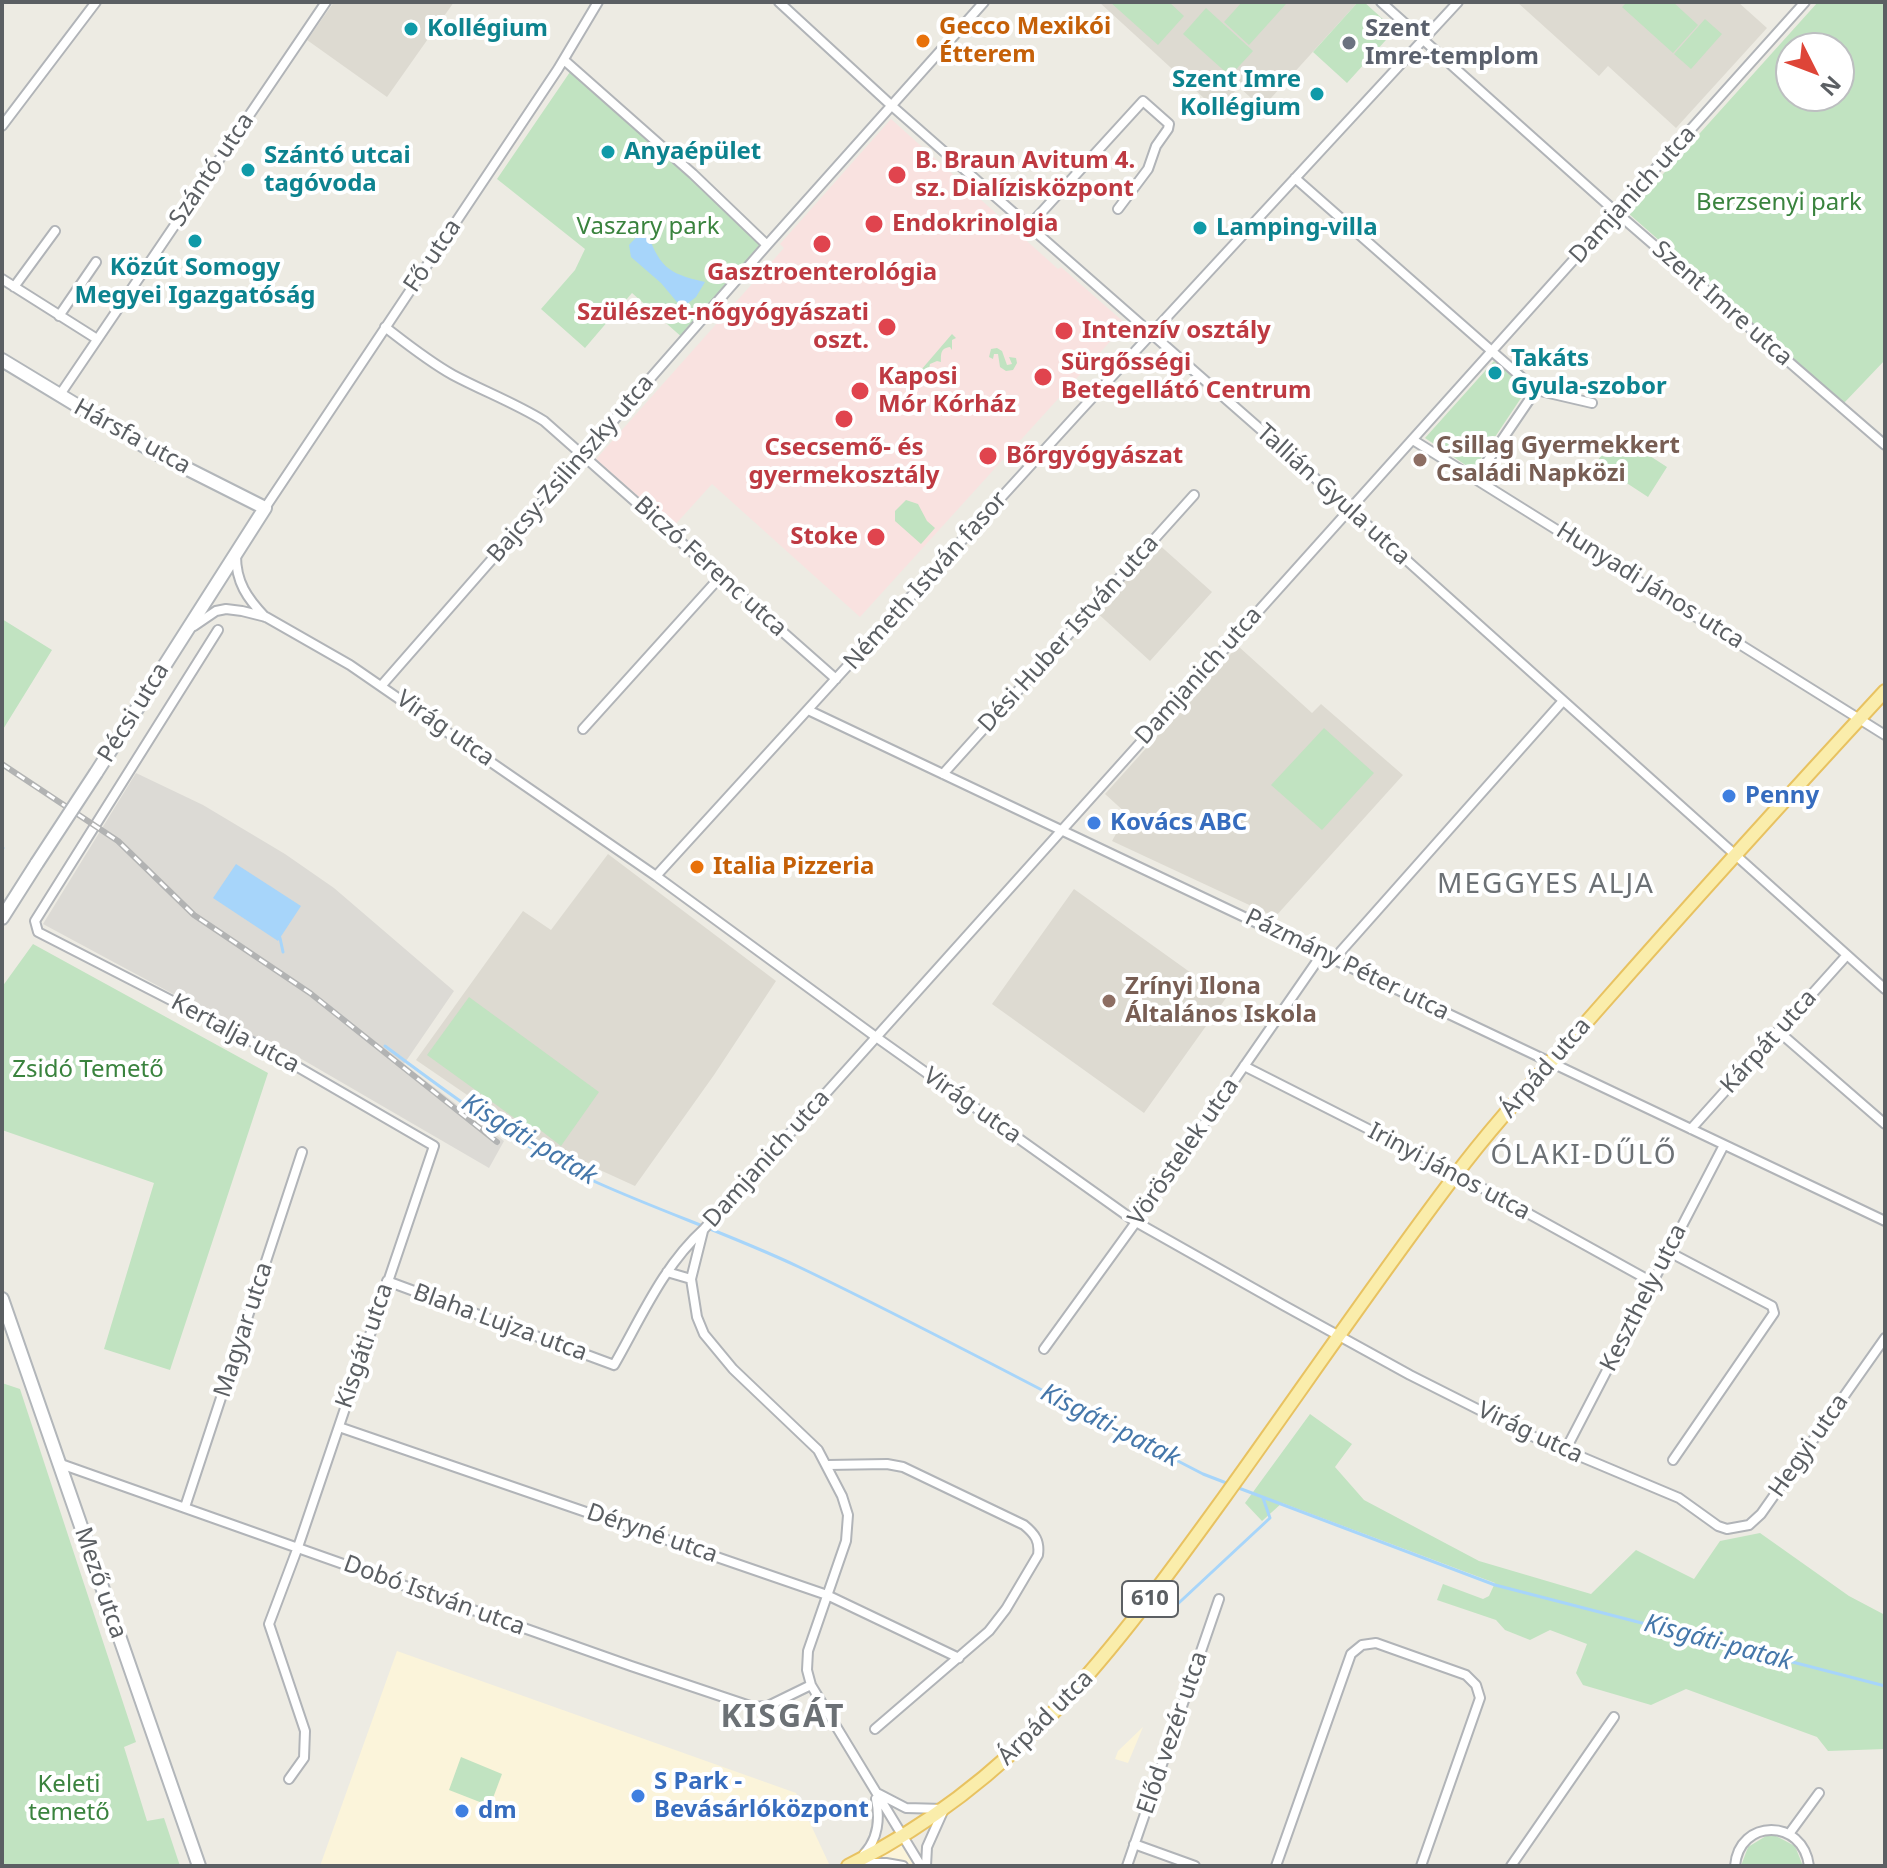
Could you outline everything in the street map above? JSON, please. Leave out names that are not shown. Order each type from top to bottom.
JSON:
[{"type":"main road","name":"610","points":[[1733,855],[1885,691]]},
{"type":"main road","name":"Árpád utca","points":[[852,1864],[902,1837],[944,1809],[1000,1765],[1072,1695],[1131,1624],[1457,1174],[1733,855]]},
{"type":"street","points":[[2,126],[96,2]]},
{"type":"street","name":"Szántó utca","points":[[59,396],[326,2]]},
{"type":"street","name":"Fő utca","points":[[265,508],[564,60],[598,2]]},
{"type":"street","name":"Tallián Gyula utca","points":[[779,2],[1885,989]]},
{"type":"street","name":"Bajcsy-Zsilinszky utca","points":[[382,685],[984,2]]},
{"type":"street","name":"Szent Imre utca","points":[[1381,2],[1617,213],[1885,445]]},
{"type":"street","name":"Németh István fasor","points":[[656,876],[1458,2]]},
{"type":"street","name":"Damjanich utca","points":[[614,1365],[667,1272],[689,1243],[704,1230],[1805,2]]},
{"type":"street","points":[[564,60],[704,184],[767,245]]},
{"type":"street","points":[[1028,227],[1143,101],[1169,124],[1168,129],[1156,146],[1148,169],[1118,209]]},
{"type":"street","points":[[1295,178],[1536,390],[1592,403]]},
{"type":"street","points":[[14,287],[55,231]]},
{"type":"street","points":[[59,316],[96,262]]},
{"type":"street","points":[[2,279],[97,339]]},
{"type":"street","name":"Biczó Ferenc utca","points":[[385,327],[438,366],[511,401],[544,421],[836,679]]},
{"type":"street","name":"Hársfa utca","points":[[2,360],[154,452],[265,508]]},
{"type":"street","points":[[1476,478],[1536,390]]},
{"type":"street","name":"Hunyadi János utca","points":[[1413,440],[1768,659],[1885,735]]},
{"type":"street","name":"Dési Huber István utca","points":[[943,774],[1194,495]]},
{"type":"street","name":"Pécsi utca","points":[[2,918],[265,508]]},
{"type":"street","name":"Virág utca","points":[[236,553],[236,572],[241,587],[266,617]]},
{"type":"street","points":[[583,729],[721,576]]},
{"type":"street","name":"Virág utca","points":[[184,634],[216,611],[226,609],[266,617],[382,685],[656,876],[1136,1222],[1338,1336],[1565,1451],[1679,1498],[1718,1526]]},
{"type":"street","name":"Kertalja utca","points":[[218,630],[35,921],[35,927],[38,932],[272,1052],[434,1146]]},
{"type":"street","points":[[1334,959],[1562,702]]},
{"type":"street","name":"Pázmány Péter utca","points":[[808,710],[1885,1221]]},
{"type":"street","name":"Vöröstelek utca","points":[[1044,1349],[1322,954]]},
{"type":"street","name":"Kárpát utca","points":[[1691,1129],[1847,955]]},
{"type":"street","points":[[1778,1031],[1885,1124]]},
{"type":"street","name":"Irinyi János utca","points":[[1244,1066],[1457,1174],[1652,1282]]},
{"type":"street","name":"Keszthely utca","points":[[1565,1451],[1724,1145]]},
{"type":"street","name":"Kisgáti utca","points":[[289,1779],[304,1758],[305,1731],[269,1624],[434,1146]]},
{"type":"street","name":"Magyar utca","points":[[185,1507],[302,1152]]},
{"type":"street","points":[[704,1230],[691,1279],[697,1317],[715,1350],[806,1436],[828,1465],[848,1515],[846,1541],[808,1651],[807,1670],[811,1685],[902,1837],[923,1866]]},
{"type":"street","points":[[1669,1252],[1772,1306],[1774,1313],[1673,1460]]},
{"type":"street","points":[[667,1272],[691,1279]]},
{"type":"street","name":"Blaha Lujza utca","points":[[387,1281],[614,1365]]},
{"type":"street","name":"Mező utca","points":[[2,1299],[199,1866]]},
{"type":"street","name":"Hegyi utca","points":[[1718,1526],[1727,1529],[1749,1525],[1761,1514],[1885,1338]]},
{"type":"street","name":"Déryné utca","points":[[339,1427],[827,1595],[959,1658]]},
{"type":"street","name":"Dobó István utca","points":[[57,1462],[753,1707],[768,1706],[811,1685]]},
{"type":"street","points":[[828,1465],[887,1464],[903,1467],[1024,1525],[1035,1534],[1039,1545],[1038,1555],[989,1631],[875,1729]]},
{"type":"street","name":"Előd vezér utca","points":[[1127,1866],[1219,1599]]},
{"type":"street","points":[[1276,1866],[1351,1654],[1362,1645],[1376,1643],[1466,1675],[1476,1685],[1480,1698],[1421,1866]]},
{"type":"street","points":[[1511,1866],[1614,1717]]},
{"type":"street","points":[[875,1791],[906,1808],[944,1809],[927,1847],[923,1866]]},
{"type":"street","points":[[852,1864],[870,1847],[878,1826],[875,1791]]},
{"type":"street","points":[[1789,1834],[1819,1793]]},
{"type":"street","points":[[1735,1866],[1741,1847],[1758,1832],[1769,1830],[1789,1834],[1801,1842],[1807,1852],[1809,1866]]},
{"type":"street","points":[[1134,1844],[1195,1866]]},
{"type":"street","points":[[852,1864],[903,1866]]},
{"type":"shaded area","points":[[334,2],[454,2],[387,97],[307,40]]},
{"type":"shaded area","points":[[1099,2],[1358,2],[1262,108],[1239,87],[1217,110]]},
{"type":"shaded area","points":[[1517,2],[1738,2],[1767,28],[1676,128],[1608,66],[1599,76]]},
{"type":"shaded area","name":"Kaposi Mór Kórház","points":[[891,119],[1058,269],[1061,267],[1126,324],[860,617],[712,484],[673,527],[596,459],[784,248],[780,244]]},
{"type":"shaded area","points":[[1156,542],[1212,592],[1150,661],[1094,610]]},
{"type":"shaded area","points":[[1238,646],[1312,713],[1321,704],[1403,775],[1275,917],[1112,841],[1127,814],[1105,794]]},
{"type":"shaded area","points":[[136,773],[203,805],[285,854],[334,888],[454,991],[404,1064],[504,1141],[489,1168],[274,1043],[253,1037],[43,924]]},
{"type":"shaded area","points":[[608,854],[776,981],[635,1186],[530,1138],[416,1060],[523,911],[551,930]]},
{"type":"shaded area","name":"Zrínyi Ilona Általános Iskola","points":[[1074,889],[1226,998],[1144,1113],[992,1004]]},
{"type":"shaded area","name":"S Park - Bevásárlóközpont","points":[[397,1651],[796,1793],[830,1866],[320,1866]]},
{"type":"shaded area","points":[[1143,1727],[1128,1763],[1115,1759],[1118,1751]]},
{"type":"shaded area","points":[[903,1839],[920,1866],[852,1866]]},
{"type":"green space","points":[[1110,2],[1169,2],[1184,16],[1158,45]]},
{"type":"green space","points":[[1242,2],[1286,4],[1249,45],[1224,22]]},
{"type":"green space","points":[[1358,2],[1364,2],[1395,30],[1347,83],[1313,52]]},
{"type":"green space","points":[[1627,2],[1673,2],[1698,25],[1673,53],[1622,7]]},
{"type":"green space","name":"Berzsenyi park","points":[[1818,2],[1885,2],[1885,360],[1844,403],[1628,213],[1775,50],[1775,112],[1855,112],[1855,32],[1791,32]]},
{"type":"green space","points":[[1206,8],[1253,51],[1230,76],[1183,34]]},
{"type":"green space","points":[[1705,19],[1722,34],[1691,69],[1674,54]]},
{"type":"green space","name":"Vaszary park","points":[[572,69],[767,245],[684,339],[632,293],[585,348],[541,309],[575,270],[585,249],[497,179]]},
{"type":"green space","points":[[952,334],[956,338],[952,340],[952,350],[950,347],[944,349],[941,362],[930,364],[927,377],[916,378],[915,377]]},
{"type":"green space","points":[[991,349],[1002,351],[1007,365],[1012,364],[1009,357],[1016,358],[1013,370],[1006,371],[1000,367],[998,354],[994,354],[993,359],[989,357]]},
{"type":"green space","points":[[1494,361],[1527,389],[1473,470],[1425,438]]},
{"type":"green space","points":[[1616,434],[1667,467],[1648,497],[1596,463]]},
{"type":"green space","points":[[906,500],[918,504],[927,521],[935,528],[921,544],[895,521],[895,511]]},
{"type":"green space","points":[[2,619],[52,650],[2,731]]},
{"type":"green space","points":[[1324,728],[1374,773],[1322,830],[1271,785]]},
{"type":"green space","name":"Zsidó Temető","points":[[33,944],[268,1073],[170,1370],[104,1349],[154,1183],[2,1130],[2,987]]},
{"type":"green space","points":[[469,997],[599,1092],[561,1146],[535,1126],[531,1130],[427,1055]]},
{"type":"green space","name":"Keleti temető","points":[[2,1383],[20,1389],[136,1742],[124,1747],[147,1821],[164,1818],[180,1866],[2,1866]]},
{"type":"green space","points":[[1310,1414],[1352,1444],[1335,1467],[1364,1500],[1479,1561],[1591,1594],[1636,1550],[1694,1579],[1720,1541],[1760,1533],[1849,1596],[1885,1615],[1885,1749],[1828,1751],[1817,1737],[1686,1689],[1651,1705],[1583,1685],[1576,1673],[1587,1644],[1550,1630],[1530,1640],[1505,1630],[1496,1620],[1437,1600],[1443,1584],[1483,1599],[1489,1596],[1495,1583],[1282,1503],[1262,1521],[1245,1503]]},
{"type":"green space","points":[[461,1757],[502,1774],[490,1806],[449,1790]]},
{"type":"green space","points":[[1766,1836],[1776,1836],[1795,1846],[1803,1866],[1741,1866],[1748,1847]]},
{"type":"water","points":[[645,228],[666,266],[681,275],[705,282],[696,297],[682,308],[661,283],[631,257],[629,245]]},
{"type":"water","points":[[236,864],[301,906],[278,941],[213,898]]},
{"type":"waterway","points":[[280,938],[283,952]]},
{"type":"waterway","name":"Kisgáti-patak","points":[[385,1046],[488,1120],[569,1169],[799,1267],[1203,1474],[1229,1484]]},
{"type":"waterway","name":"Kisgáti-patak","points":[[1236,1487],[1495,1585],[1885,1686]]},
{"type":"waterway","points":[[1168,1613],[1270,1518],[1263,1498]]},
{"type":"railway","points":[[2,764],[118,841],[194,915],[310,993],[497,1142]]},
{"type":"place","name":"Kollégium","points":[[411,29]]},
{"type":"place","name":"Gecco Mexikói Étterem","points":[[923,41]]},
{"type":"place","name":"Szent Imre-templom","points":[[1349,43]]},
{"type":"place","name":"Szent Imre Kollégium","points":[[1317,94]]},
{"type":"place","name":"Anyaépület","points":[[608,152]]},
{"type":"place","name":"Szántó utcai tagóvoda","points":[[248,170]]},
{"type":"place","name":"B. Braun Avitum 4. sz. Dialízisközpont","points":[[897,175]]},
{"type":"place","name":"Endokrinolgia","points":[[874,224]]},
{"type":"place","name":"Lamping-villa","points":[[1200,228]]},
{"type":"place","name":"Közút Somogy Megyei Igazgatóság","points":[[195,241]]},
{"type":"place","name":"Gasztroenterológia","points":[[822,244]]},
{"type":"place","name":"Szülészet-nőgyógyászati oszt.","points":[[887,327]]},
{"type":"place","name":"Intenzív osztály","points":[[1064,331]]},
{"type":"place","name":"Takáts Gyula-szobor","points":[[1495,373]]},
{"type":"place","name":"Sürgősségi Betegellátó Centrum","points":[[1043,377]]},
{"type":"place","name":"Kaposi Mór Kórház","points":[[860,391]]},
{"type":"place","name":"Csecsemő- és gyermekosztály","points":[[844,419]]},
{"type":"place","name":"Bőrgyógyászat","points":[[988,456]]},
{"type":"place","name":"Csillag Gyermekkert Családi Napközi","points":[[1420,460]]},
{"type":"place","name":"Stoke","points":[[876,537]]},
{"type":"place","name":"Penny","points":[[1729,796]]},
{"type":"place","name":"Kovács ABC","points":[[1094,823]]},
{"type":"place","name":"Italia Pizzeria","points":[[697,867]]},
{"type":"place","name":"Zrínyi Ilona Általános Iskola","points":[[1109,1001]]},
{"type":"place","name":"S Park - Bevásárlóközpont","points":[[638,1796]]},
{"type":"place","name":"dm","points":[[462,1811]]},
{"type":"district","name":"MEGGYES ALJA","points":[[1546,885]]},
{"type":"district","name":"ÓLAKI-DŰLŐ","points":[[1584,1156]]},
{"type":"district","name":"KISGÁT","points":[[783,1718]]}]
